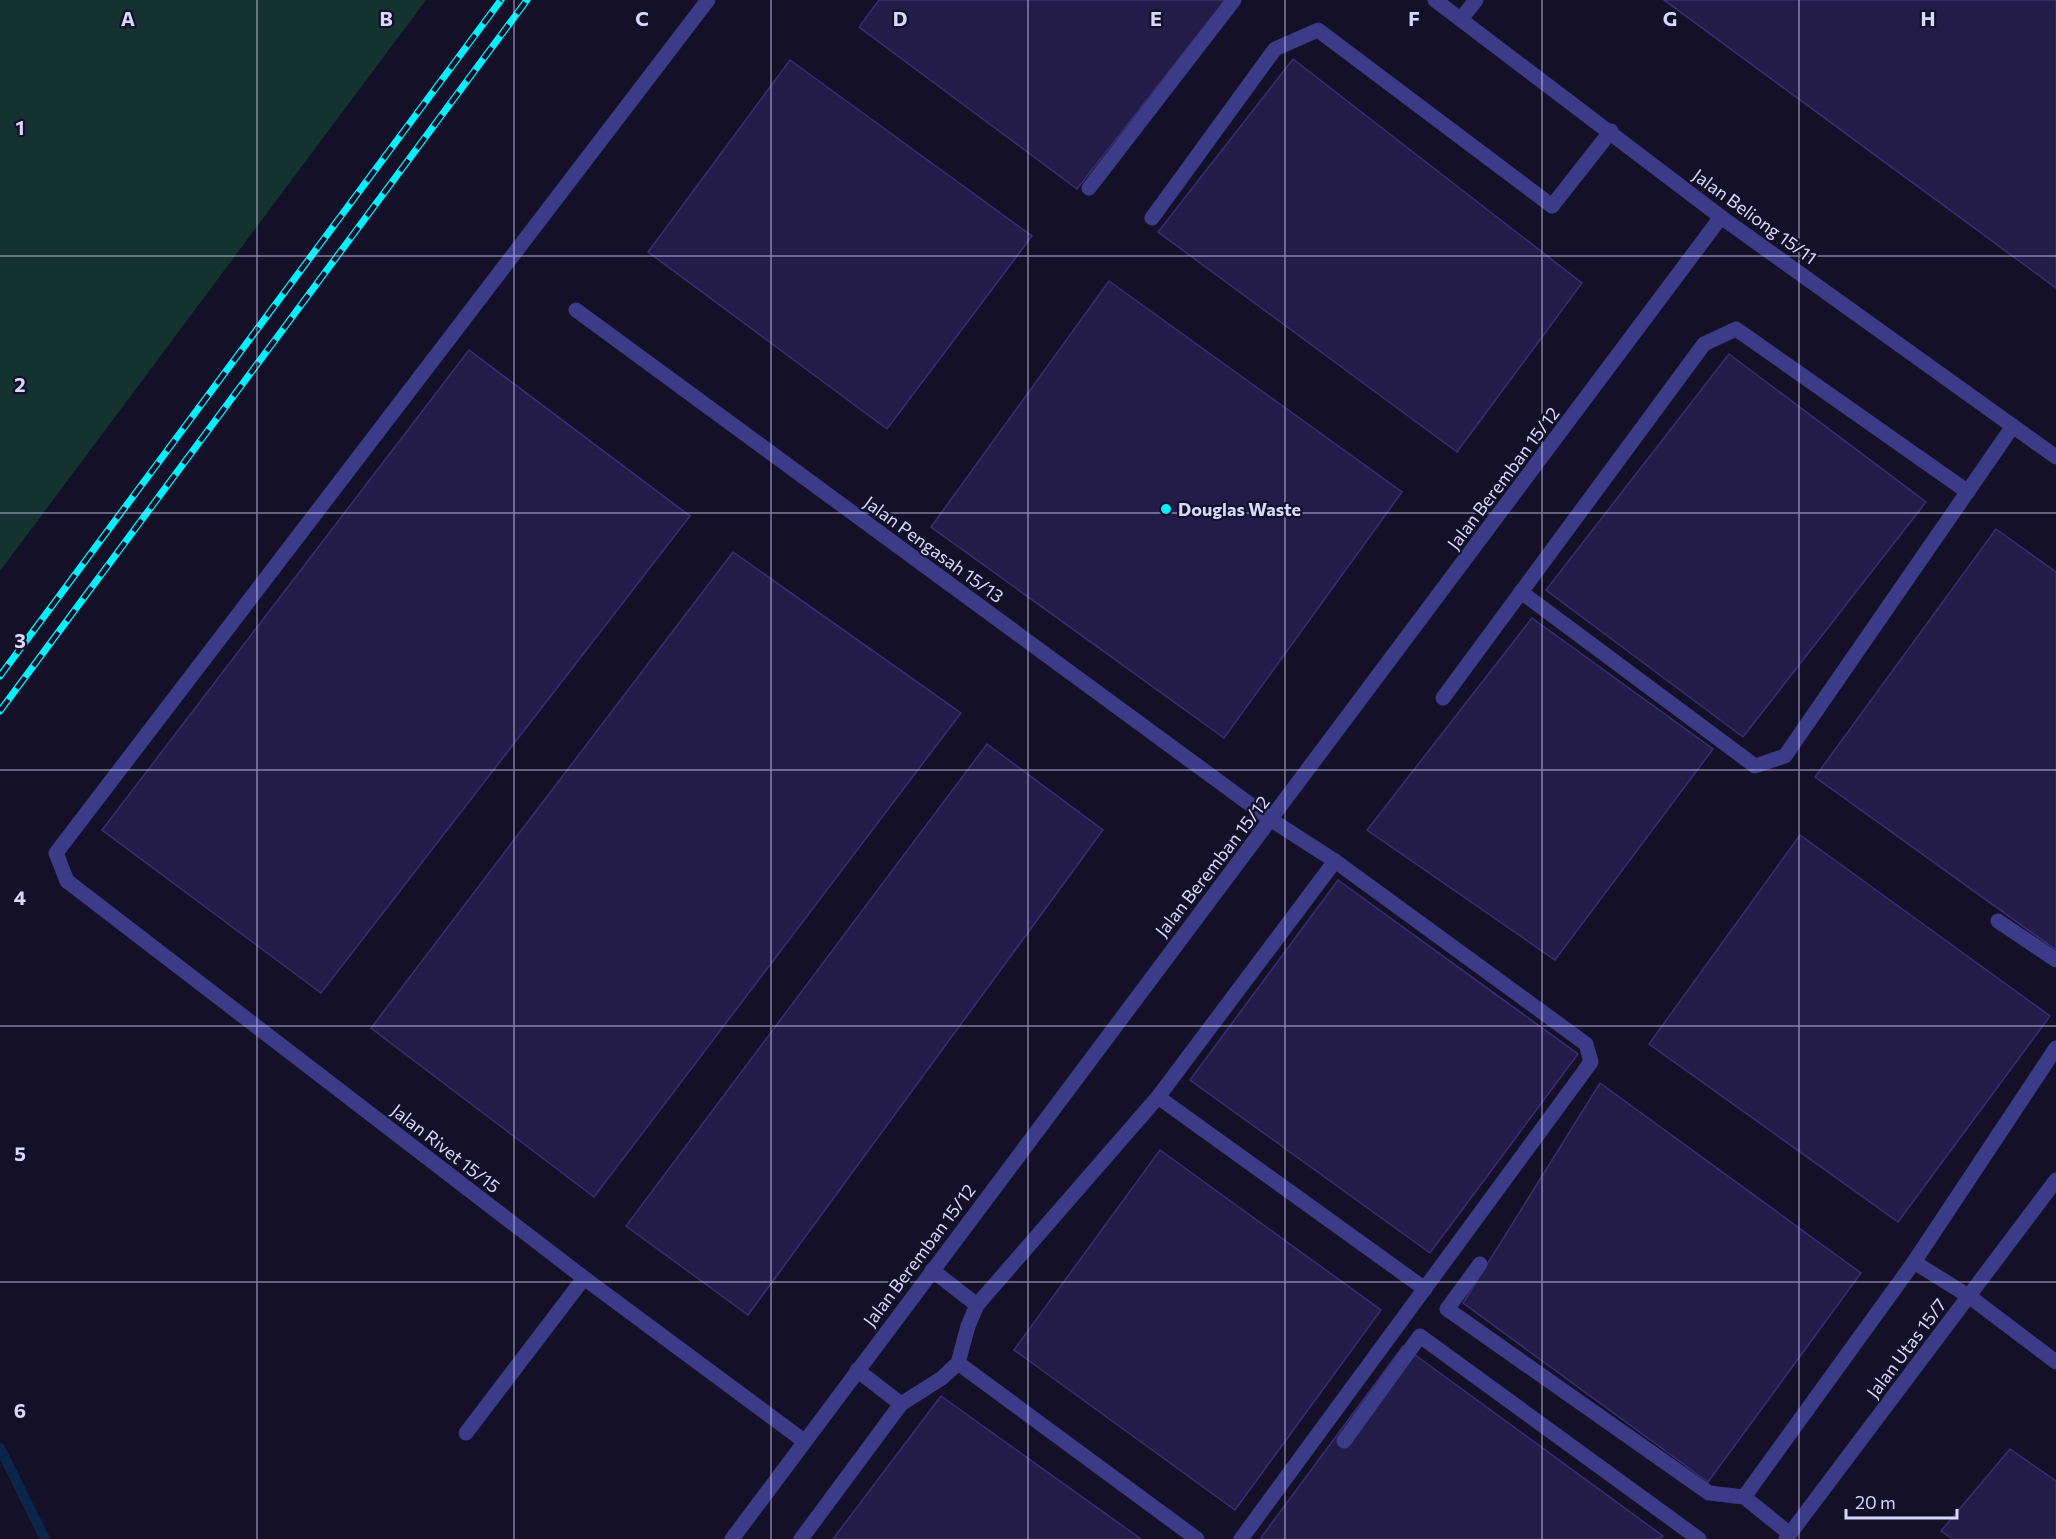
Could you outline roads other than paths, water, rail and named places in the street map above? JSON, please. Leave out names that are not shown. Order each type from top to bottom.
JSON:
[{"type":"street","name":"Jalan Rivet 15/15","points":[[708,0],[56,853],[68,881],[584,1278],[804,1441]]},
{"type":"street","points":[[1089,188],[1234,0]]},
{"type":"street","name":"Jalan Beliong 15/11","points":[[1435,0],[1611,131],[1721,217],[2056,457]]},
{"type":"street","points":[[1461,19],[1476,0]]},
{"type":"street","points":[[1152,218],[1275,49],[1318,30],[1552,206],[1611,131]]},
{"type":"street","name":"Jalan Beremban 15/12","points":[[732,1539],[1721,217]]},
{"type":"street","name":"Jalan Pengasah 15/13","points":[[576,310],[1270,819],[1335,861],[1586,1044],[1590,1062],[1241,1539]]},
{"type":"street","points":[[1443,698],[1704,344],[1736,329],[1968,492]]},
{"type":"street","points":[[1521,592],[1755,766],[1770,763],[1785,756],[2013,426]]},
{"type":"street","points":[[801,1539],[901,1404],[942,1378],[958,1363],[968,1326],[977,1305],[1158,1097],[1335,861]]},
{"type":"street","points":[[1998,921],[2056,960]]},
{"type":"street","points":[[1744,1497],[1914,1262],[2056,1048]]},
{"type":"street","points":[[1158,1097],[1425,1289]]},
{"type":"street","name":"Jalan Utas 15/7","points":[[1788,1536],[2056,1180]]},
{"type":"street","points":[[1914,1262],[1970,1297],[2056,1362]]},
{"type":"street","points":[[1480,1264],[1447,1309],[1709,1492],[1744,1497],[1788,1536]]},
{"type":"street","points":[[932,1270],[977,1305]]},
{"type":"street","points":[[466,1433],[584,1278]]},
{"type":"street","points":[[1344,1441],[1420,1336],[1700,1539]]},
{"type":"street","points":[[958,1363],[1197,1539]]},
{"type":"street","points":[[857,1370],[901,1404]]},
{"type":"waterway","points":[[0,1448],[45,1539]]},
{"type":"railway","points":[[0,676],[501,0]]},
{"type":"railway","points":[[0,711],[527,0]]},
{"type":"place","name":"Douglas Waste","points":[[1166,509]]}]
